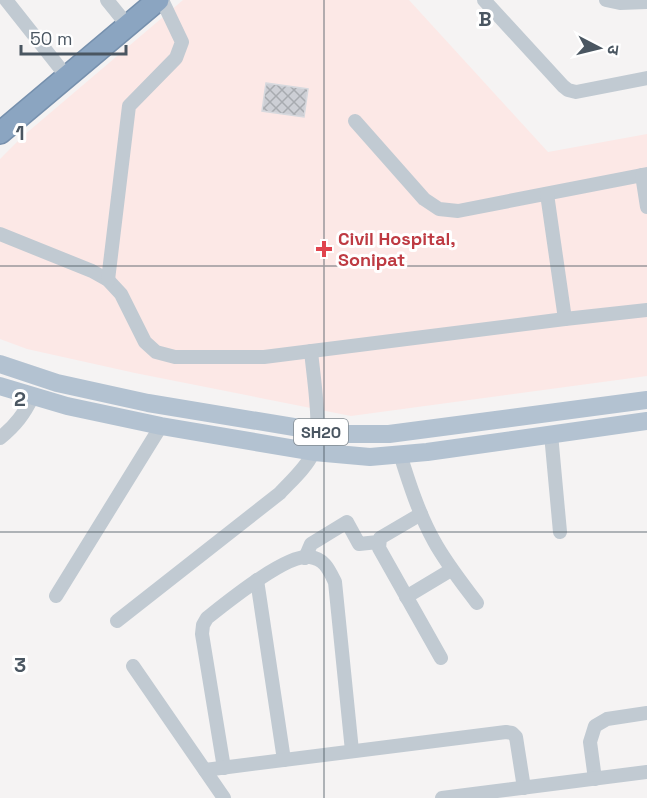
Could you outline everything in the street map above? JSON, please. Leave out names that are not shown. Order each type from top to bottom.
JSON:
[{"type":"highway","points":[[3,125],[67,77],[160,0]]},
{"type":"main road","name":"SH20","points":[[0,364],[57,383],[125,398],[336,434],[389,434],[647,400]]},
{"type":"main road","name":"SH20","points":[[0,386],[86,411],[161,426],[314,452],[370,457],[426,452],[647,421]]},
{"type":"street","points":[[6,0],[67,77]]},
{"type":"street","points":[[107,0],[128,26]]},
{"type":"street","points":[[108,280],[129,106],[176,58],[182,42],[160,0]]},
{"type":"street","points":[[484,0],[568,90],[576,92],[647,78]]},
{"type":"street","points":[[606,0],[620,3],[647,2]]},
{"type":"street","points":[[355,121],[424,199],[439,209],[458,211],[645,174],[647,207]]},
{"type":"street","points":[[547,194],[565,319]]},
{"type":"street","points":[[0,234],[92,271],[108,280],[121,294],[145,342],[156,352],[175,357],[264,357],[647,310]]},
{"type":"street","points":[[117,621],[280,493],[314,452],[318,431],[311,351]]},
{"type":"street","points":[[0,438],[24,415],[33,396]]},
{"type":"street","points":[[56,596],[161,426]]},
{"type":"street","points":[[551,434],[560,532]]},
{"type":"street","points":[[400,454],[421,514],[434,541],[451,570],[477,603]]},
{"type":"street","points":[[421,514],[380,538],[378,542],[379,548],[441,658]]},
{"type":"street","points":[[305,558],[311,544],[347,522],[359,544],[378,542]]},
{"type":"street","points":[[224,768],[202,625],[207,618],[257,580],[292,561],[310,557],[326,564],[335,582],[352,752]]},
{"type":"street","points":[[406,597],[451,570]]},
{"type":"street","points":[[257,580],[284,760]]},
{"type":"street","points":[[133,666],[224,798]]},
{"type":"street","points":[[595,779],[590,742],[595,726],[607,719],[647,713]]},
{"type":"street","points":[[205,770],[506,732],[516,737],[524,788]]},
{"type":"street","points":[[447,798],[647,772]]},
{"type":"shaded area","name":"Civil Hospital, Sonipat","points":[[183,0],[409,0],[548,152],[647,134],[647,376],[351,416],[135,373],[27,349],[0,339],[0,159],[23,136]]},
{"type":"building","points":[[266,83],[308,89],[304,117],[262,111]]},
{"type":"place","name":"Civil Hospital, Sonipat","points":[[324,249]]}]
